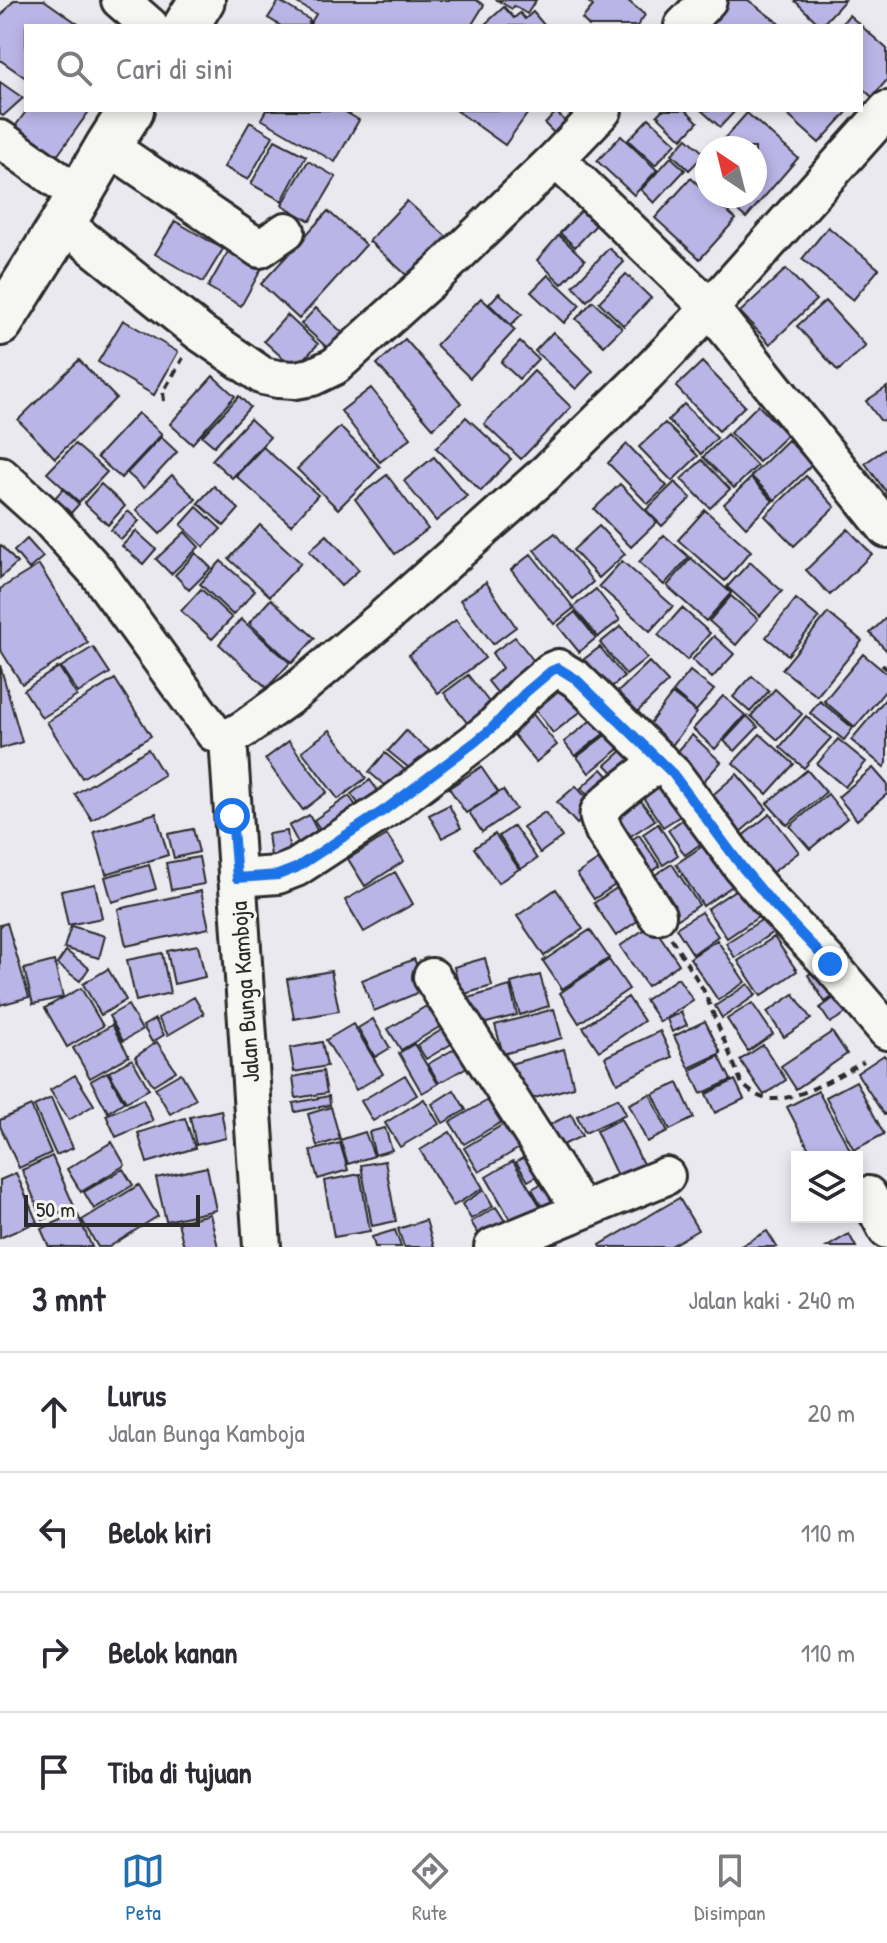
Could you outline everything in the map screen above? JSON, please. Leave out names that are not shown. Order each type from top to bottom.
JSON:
[{"type":"highway","points":[[187,24],[202,0]]},
{"type":"highway","points":[[0,323],[130,112]]},
{"type":"street","points":[[120,0],[148,24]]},
{"type":"street","points":[[685,24],[708,0]]},
{"type":"street","points":[[0,475],[50,520],[97,572],[214,733],[228,738],[294,693],[547,472],[710,308],[887,110]]},
{"type":"street","points":[[0,139],[199,332],[263,376],[295,380],[312,377],[335,366],[438,273],[601,112]]},
{"type":"street","points":[[108,146],[260,249],[286,231]]},
{"type":"street","points":[[556,159],[710,308],[887,529]]},
{"type":"street","points":[[237,878],[287,873],[347,835],[475,742],[555,668],[576,679],[673,774],[765,895],[887,1031]]},
{"type":"street","name":"Jalan Bunga Kamboja","points":[[228,738],[262,1247]]},
{"type":"street","points":[[657,915],[604,831],[599,812],[660,761]]},
{"type":"street","points":[[432,977],[581,1210]]},
{"type":"street","points":[[493,1247],[666,1176]]},
{"type":"street","points":[[868,1195],[887,1230]]},
{"type":"path","points":[[164,401],[163,392],[199,332]]},
{"type":"path","points":[[882,665],[887,669]]},
{"type":"path","points":[[657,915],[703,989],[742,1084],[750,1092],[772,1099],[800,1094],[864,1062]]},
{"type":"building","points":[[14,0],[44,0],[78,24],[24,24],[24,77],[0,60],[0,17]]},
{"type":"building","points":[[299,0],[476,0],[484,5],[472,24],[310,24],[316,14],[297,3]]},
{"type":"building","points":[[497,0],[536,0],[527,14]]},
{"type":"building","points":[[586,0],[627,0],[645,15],[638,24],[587,24],[582,19],[593,6]]},
{"type":"building","points":[[729,0],[748,0],[780,24],[708,24]]},
{"type":"building","points":[[794,0],[845,0],[823,24],[819,24]]},
{"type":"building","points":[[279,1],[310,20],[308,24],[278,24],[268,18]]},
{"type":"building","points":[[504,7],[514,18],[520,13],[525,19],[533,12],[543,24],[485,24]]},
{"type":"building","points":[[849,15],[859,24],[842,24]]},
{"type":"building","points":[[863,28],[887,49],[887,80],[872,97],[863,89]]},
{"type":"building","points":[[0,82],[23,98],[3,116],[0,114]]},
{"type":"building","points":[[26,112],[89,112],[57,156],[14,128]]},
{"type":"building","points":[[265,112],[345,112],[359,120],[335,162],[261,119]]},
{"type":"building","points":[[459,112],[529,112],[505,145]]},
{"type":"building","points":[[556,112],[567,123],[556,135],[545,124]]},
{"type":"building","points":[[660,112],[688,112],[698,122],[682,139],[657,115]]},
{"type":"building","points":[[703,112],[734,112],[720,127]]},
{"type":"building","points":[[784,112],[847,112],[819,143]]},
{"type":"building","points":[[747,113],[798,158],[767,194],[767,136],[727,136]]},
{"type":"building","points":[[649,118],[676,143],[655,165],[628,140]]},
{"type":"building","points":[[250,122],[273,136],[248,180],[224,167]]},
{"type":"building","points":[[621,136],[657,170],[634,195],[597,161]]},
{"type":"building","points":[[687,138],[695,145],[695,164],[689,170],[672,154]]},
{"type":"building","points":[[275,140],[306,156],[282,201],[251,184]]},
{"type":"building","points":[[671,157],[685,170],[654,203],[641,190]]},
{"type":"building","points":[[308,161],[336,177],[310,221],[282,205]]},
{"type":"building","points":[[691,178],[695,182],[695,208],[724,208],[736,219],[700,259],[655,218]]},
{"type":"building","points":[[407,201],[449,239],[412,280],[369,241]]},
{"type":"building","points":[[735,208],[755,208],[746,218]]},
{"type":"building","points":[[328,211],[366,245],[299,319],[261,284]]},
{"type":"building","points":[[581,211],[596,225],[575,247],[560,233]]},
{"type":"building","points":[[175,221],[223,249],[203,282],[155,254]]},
{"type":"building","points":[[828,227],[879,269],[853,300],[802,259]]},
{"type":"building","points":[[559,235],[585,260],[562,284],[537,260]]},
{"type":"building","points":[[609,248],[624,262],[587,301],[573,286]]},
{"type":"building","points":[[229,250],[262,268],[241,306],[208,287]]},
{"type":"building","points":[[786,269],[816,300],[770,344],[740,312]]},
{"type":"building","points":[[626,274],[651,298],[624,326],[599,302]]},
{"type":"building","points":[[548,275],[580,305],[564,323],[531,292]]},
{"type":"building","points":[[499,293],[522,314],[511,325],[489,304]]},
{"type":"building","points":[[481,298],[515,330],[470,378],[436,345]]},
{"type":"building","points":[[593,301],[622,328],[604,346],[576,319]]},
{"type":"building","points":[[825,301],[866,346],[838,371],[797,326]]},
{"type":"building","points":[[316,308],[346,336],[332,352],[301,324]]},
{"type":"building","points":[[287,315],[318,344],[295,369],[264,341]]},
{"type":"building","points":[[123,320],[178,352],[154,395],[98,362]]},
{"type":"building","points":[[553,332],[593,371],[576,389],[535,351]]},
{"type":"building","points":[[405,339],[461,403],[433,428],[377,364]]},
{"type":"building","points":[[520,342],[538,359],[519,379],[501,362]]},
{"type":"building","points":[[79,360],[116,398],[55,458],[18,420]]},
{"type":"building","points":[[702,362],[745,406],[719,431],[676,387]]},
{"type":"building","points":[[534,371],[571,407],[521,459],[484,424]]},
{"type":"building","points":[[213,376],[235,396],[192,444],[170,424]]},
{"type":"building","points":[[887,387],[887,421],[880,420],[866,401]]},
{"type":"building","points":[[371,388],[411,438],[380,462],[341,411]]},
{"type":"building","points":[[239,396],[250,407],[214,446],[202,436]]},
{"type":"building","points":[[684,404],[717,438],[701,454],[668,420]]},
{"type":"building","points":[[758,405],[787,435],[759,462],[730,433]]},
{"type":"building","points":[[138,413],[162,434],[121,478],[97,457]]},
{"type":"building","points":[[466,417],[511,459],[481,491],[436,448]]},
{"type":"building","points":[[250,419],[270,437],[232,478],[212,460]]},
{"type":"building","points":[[665,423],[698,456],[672,481],[639,447]]},
{"type":"building","points":[[340,427],[380,467],[338,509],[297,469]]},
{"type":"building","points":[[727,434],[757,466],[734,488],[703,457]]},
{"type":"building","points":[[161,437],[177,452],[144,488],[127,473]]},
{"type":"building","points":[[788,440],[812,465],[775,500],[751,476]]},
{"type":"building","points":[[75,444],[107,472],[79,502],[47,473]]},
{"type":"building","points":[[627,444],[667,486],[648,504],[608,463]]},
{"type":"building","points":[[263,447],[318,495],[291,525],[236,476]]},
{"type":"building","points":[[887,448],[887,493],[865,463]]},
{"type":"building","points":[[434,457],[467,496],[436,521],[404,481]]},
{"type":"building","points":[[702,460],[730,489],[710,508],[681,479]]},
{"type":"building","points":[[172,475],[196,499],[160,534],[136,510]]},
{"type":"building","points":[[387,475],[428,529],[395,554],[355,499]]},
{"type":"building","points":[[806,476],[835,507],[794,546],[765,516]]},
{"type":"building","points":[[751,478],[773,501],[746,527],[724,504]]},
{"type":"building","points":[[675,482],[691,498],[662,526],[646,510]]},
{"type":"building","points":[[101,484],[125,506],[108,525],[84,503]]},
{"type":"building","points":[[620,484],[657,522],[631,547],[594,509]]},
{"type":"building","points":[[214,486],[239,509],[224,526],[198,503]]},
{"type":"building","points":[[63,489],[79,504],[69,515],[53,500]]},
{"type":"building","points":[[197,507],[221,529],[204,547],[181,525]]},
{"type":"building","points":[[705,510],[751,551],[725,581],[678,540]]},
{"type":"building","points":[[128,511],[139,521],[121,540],[111,530]]},
{"type":"building","points":[[260,525],[301,563],[270,596],[229,559]]},
{"type":"building","points":[[599,526],[625,554],[599,578],[573,550]]},
{"type":"building","points":[[848,529],[872,554],[830,595],[806,570]]},
{"type":"building","points":[[136,531],[156,549],[143,564],[122,546]]},
{"type":"building","points":[[185,532],[199,547],[171,574],[156,559]]},
{"type":"building","points":[[555,533],[593,582],[573,599],[534,550]]},
{"type":"building","points":[[327,535],[359,570],[341,586],[309,551]]},
{"type":"building","points":[[664,535],[689,557],[664,585],[639,562]]},
{"type":"building","points":[[27,539],[43,557],[29,569],[14,551]]},
{"type":"building","points":[[0,546],[17,563],[0,578]]},
{"type":"building","points":[[196,553],[211,568],[189,590],[175,575]]},
{"type":"building","points":[[531,554],[574,608],[554,624],[511,570]]},
{"type":"building","points":[[691,558],[731,593],[706,621],[667,586]]},
{"type":"building","points":[[221,561],[255,591],[233,615],[200,584]]},
{"type":"building","points":[[622,561],[673,606],[650,631],[599,586]]},
{"type":"building","points":[[750,562],[782,591],[760,616],[727,587]]},
{"type":"building","points":[[39,565],[88,643],[22,684],[0,649],[0,589]]},
{"type":"building","points":[[486,582],[516,627],[493,644],[460,600]]},
{"type":"building","points":[[201,589],[232,618],[212,639],[181,611]]},
{"type":"building","points":[[596,589],[620,620],[598,637],[573,607]]},
{"type":"building","points":[[731,596],[758,619],[736,645],[709,621]]},
{"type":"building","points":[[271,599],[315,638],[292,663],[249,623]]},
{"type":"building","points":[[796,599],[819,618],[788,655],[766,637]]},
{"type":"building","points":[[682,608],[710,633],[687,660],[658,635]]},
{"type":"building","points":[[575,612],[596,638],[579,652],[558,626]]},
{"type":"building","points":[[828,613],[862,641],[817,696],[782,669]]},
{"type":"building","points":[[241,619],[290,663],[267,688],[219,644]]},
{"type":"building","points":[[887,619],[887,651],[870,633]]},
{"type":"building","points":[[456,620],[485,658],[438,693],[409,655]]},
{"type":"building","points":[[621,626],[647,658],[626,675],[600,643]]},
{"type":"building","points":[[714,636],[734,654],[712,678],[692,660]]},
{"type":"building","points":[[515,637],[544,674],[506,704],[488,681],[502,668],[492,653]]},
{"type":"building","points":[[93,647],[110,673],[78,693],[61,667]]},
{"type":"building","points":[[600,647],[624,677],[600,696],[575,666]]},
{"type":"building","points":[[863,654],[887,674],[887,689],[855,727],[824,701]]},
{"type":"building","points":[[649,662],[668,682],[632,717],[612,698]]},
{"type":"building","points":[[0,665],[22,742],[0,749]]},
{"type":"building","points":[[59,667],[77,696],[42,718],[24,690]]},
{"type":"building","points":[[690,671],[714,690],[696,711],[673,692]]},
{"type":"building","points":[[468,675],[499,715],[475,733],[444,693]]},
{"type":"building","points":[[752,676],[769,691],[750,712],[733,697]]},
{"type":"building","points":[[115,679],[151,736],[82,778],[47,722]]},
{"type":"building","points":[[565,684],[584,709],[553,733],[534,708]]},
{"type":"building","points":[[775,689],[802,714],[778,740],[751,716]]},
{"type":"building","points":[[672,694],[697,713],[666,753],[641,735]]},
{"type":"building","points":[[723,696],[745,715],[715,749],[693,729]]},
{"type":"building","points":[[887,697],[887,763],[884,767],[851,740]]},
{"type":"building","points":[[820,701],[853,728],[844,740],[810,713]]},
{"type":"building","points":[[532,713],[557,745],[536,762],[510,730]]},
{"type":"building","points":[[599,714],[610,729],[575,756],[564,742]]},
{"type":"building","points":[[747,716],[758,727],[735,751],[724,741]]},
{"type":"building","points":[[806,716],[831,738],[804,768],[780,747]]},
{"type":"building","points":[[330,730],[366,778],[338,799],[302,751]]},
{"type":"building","points":[[612,730],[624,745],[589,773],[577,757]]},
{"type":"building","points":[[406,731],[431,752],[414,772],[388,751]]},
{"type":"building","points":[[760,734],[794,764],[767,794],[733,763]]},
{"type":"building","points":[[692,735],[721,762],[701,784],[672,758]]},
{"type":"building","points":[[838,739],[866,762],[845,787],[817,764]]},
{"type":"building","points":[[289,741],[327,792],[303,810],[265,759]]},
{"type":"building","points":[[148,749],[164,775],[92,820],[75,794]]},
{"type":"building","points":[[624,749],[644,771],[626,786],[606,765]]},
{"type":"building","points":[[385,753],[412,776],[396,795],[369,772]]},
{"type":"building","points":[[481,767],[498,792],[466,813],[449,788]]},
{"type":"building","points":[[873,768],[887,784],[887,794],[857,820],[838,797]]},
{"type":"building","points":[[602,769],[620,789],[599,808],[581,788]]},
{"type":"building","points":[[807,770],[826,792],[787,825],[767,803]]},
{"type":"building","points":[[737,774],[767,809],[731,840],[701,805]]},
{"type":"building","points":[[669,777],[691,809],[663,827],[642,796]]},
{"type":"building","points":[[370,780],[387,803],[369,817],[351,794]]},
{"type":"building","points":[[576,786],[595,808],[577,824],[557,802]]},
{"type":"building","points":[[503,790],[516,809],[482,832],[469,812]]},
{"type":"building","points":[[828,794],[847,818],[810,849],[790,826]]},
{"type":"building","points":[[349,796],[366,820],[330,844],[314,820]]},
{"type":"building","points":[[641,801],[655,820],[623,841],[610,822]]},
{"type":"building","points":[[449,805],[461,828],[442,838],[429,815]]},
{"type":"building","points":[[545,812],[562,837],[540,853],[523,827]]},
{"type":"building","points":[[693,812],[710,837],[685,855],[668,830]]},
{"type":"building","points":[[156,813],[168,855],[106,874],[94,832]]},
{"type":"building","points":[[770,814],[799,852],[765,878],[736,841]]},
{"type":"building","points":[[309,815],[326,847],[306,858],[289,826]]},
{"type":"building","points":[[658,824],[678,855],[663,865],[643,834]]},
{"type":"building","points":[[514,826],[537,859],[521,869],[499,836]]},
{"type":"building","points":[[193,829],[199,852],[174,858],[168,834]]},
{"type":"building","points":[[287,831],[292,868],[273,871],[268,834]]},
{"type":"building","points":[[495,834],[519,869],[498,883],[474,848]]},
{"type":"building","points":[[387,835],[404,861],[365,886],[348,859]]},
{"type":"building","points":[[639,835],[660,866],[641,879],[620,847]]},
{"type":"building","points":[[716,837],[744,878],[703,906],[676,864]]},
{"type":"building","points":[[610,852],[627,877],[594,899],[577,874]]},
{"type":"building","points":[[199,857],[204,884],[171,890],[166,863]]},
{"type":"building","points":[[672,864],[699,905],[672,923],[644,882]]},
{"type":"building","points":[[149,865],[156,889],[112,902],[105,877]]},
{"type":"building","points":[[395,872],[413,904],[364,932],[345,900]]},
{"type":"building","points":[[629,880],[650,912],[616,936],[594,903]]},
{"type":"building","points":[[95,884],[102,918],[68,925],[61,891]]},
{"type":"building","points":[[744,884],[764,913],[727,938],[707,909]]},
{"type":"building","points":[[556,889],[583,929],[544,956],[517,916]]},
{"type":"building","points":[[201,891],[209,928],[126,946],[118,909]]},
{"type":"building","points":[[701,912],[718,936],[693,954],[676,928]]},
{"type":"building","points":[[766,917],[776,930],[735,958],[726,943]]},
{"type":"building","points":[[7,923],[29,997],[0,1005],[0,925]]},
{"type":"building","points":[[652,924],[679,964],[647,986],[620,946]]},
{"type":"building","points":[[71,926],[105,936],[99,958],[64,948]]},
{"type":"building","points":[[590,930],[609,958],[562,989],[543,961]]},
{"type":"building","points":[[774,937],[797,971],[761,996],[738,961]]},
{"type":"building","points":[[717,940],[745,982],[718,1000],[690,958]]},
{"type":"building","points":[[198,945],[205,977],[174,984],[167,951]]},
{"type":"building","points":[[66,951],[89,968],[80,981],[57,964]]},
{"type":"building","points":[[162,953],[170,993],[136,1001],[127,960]]},
{"type":"building","points":[[485,958],[492,986],[461,995],[454,967]]},
{"type":"building","points":[[414,959],[427,989],[374,1011],[362,980]]},
{"type":"building","points":[[609,960],[629,989],[579,1023],[560,993]]},
{"type":"building","points":[[54,961],[63,997],[33,1004],[24,969]]},
{"type":"building","points":[[824,965],[841,991],[825,1002],[808,975]]},
{"type":"building","points":[[108,969],[126,1000],[101,1015],[83,984]]},
{"type":"building","points":[[331,971],[339,1011],[294,1019],[287,979]]},
{"type":"building","points":[[540,975],[549,1006],[520,1015],[511,983]]},
{"type":"building","points":[[678,978],[693,1000],[660,1022],[645,1000]]},
{"type":"building","points":[[748,984],[756,995],[722,1018],[715,1006]]},
{"type":"building","points":[[510,986],[517,1015],[475,1026],[468,998]]},
{"type":"building","points":[[81,988],[103,1026],[67,1047],[45,1008]]},
{"type":"building","points":[[844,991],[856,1007],[830,1023],[820,1008]]},
{"type":"building","points":[[794,994],[811,1019],[784,1037],[767,1012]]},
{"type":"building","points":[[194,997],[204,1014],[168,1035],[158,1018]]},
{"type":"building","points":[[628,997],[644,1021],[599,1051],[583,1027]]},
{"type":"building","points":[[438,999],[451,1020],[401,1050],[388,1029]]},
{"type":"building","points":[[752,1003],[773,1034],[748,1051],[727,1019]]},
{"type":"building","points":[[128,1005],[142,1030],[123,1041],[109,1016]]},
{"type":"building","points":[[554,1009],[562,1038],[503,1054],[495,1025]]},
{"type":"building","points":[[681,1012],[687,1025],[672,1032],[667,1019]]},
{"type":"building","points":[[155,1019],[164,1035],[152,1042],[143,1026]]},
{"type":"building","points":[[373,1019],[390,1048],[375,1057],[358,1028]]},
{"type":"building","points":[[705,1021],[721,1053],[689,1068],[674,1036]]},
{"type":"building","points":[[353,1024],[383,1074],[356,1090],[326,1040]]},
{"type":"building","points":[[112,1025],[129,1056],[90,1078],[73,1048]]},
{"type":"building","points":[[445,1028],[453,1043],[426,1059],[417,1045]]},
{"type":"building","points":[[660,1031],[672,1057],[617,1083],[605,1057]]},
{"type":"building","points":[[832,1032],[847,1054],[796,1089],[781,1066]]},
{"type":"building","points":[[157,1042],[176,1071],[153,1085],[135,1057]]},
{"type":"building","points":[[322,1042],[327,1066],[294,1072],[290,1048]]},
{"type":"building","points":[[414,1044],[438,1084],[422,1093],[399,1053]]},
{"type":"building","points":[[463,1044],[474,1063],[439,1083],[428,1064]]},
{"type":"building","points":[[763,1045],[786,1080],[764,1095],[740,1060]]},
{"type":"building","points":[[564,1049],[574,1087],[520,1102],[510,1064]]},
{"type":"building","points":[[884,1055],[887,1059],[887,1112],[884,1115],[857,1073]]},
{"type":"building","points":[[719,1056],[731,1080],[701,1094],[690,1070]]},
{"type":"building","points":[[132,1059],[149,1089],[126,1102],[109,1072]]},
{"type":"building","points":[[323,1071],[327,1093],[296,1098],[293,1077]]},
{"type":"building","points":[[107,1072],[124,1102],[108,1112],[91,1081]]},
{"type":"building","points":[[181,1073],[196,1099],[170,1114],[155,1088]]},
{"type":"building","points":[[75,1075],[94,1105],[69,1120],[50,1090]]},
{"type":"building","points":[[405,1075],[417,1095],[373,1121],[361,1101]]},
{"type":"building","points":[[735,1080],[744,1099],[715,1113],[706,1094]]},
{"type":"building","points":[[856,1081],[884,1134],[854,1150],[826,1097]]},
{"type":"building","points":[[678,1083],[694,1118],[670,1130],[653,1094]]},
{"type":"building","points":[[454,1090],[466,1110],[443,1123],[432,1104]]},
{"type":"building","points":[[818,1091],[851,1151],[810,1151],[787,1107]]},
{"type":"building","points":[[650,1094],[668,1132],[647,1142],[629,1104]]},
{"type":"building","points":[[497,1095],[510,1117],[464,1144],[450,1122]]},
{"type":"building","points":[[329,1096],[330,1105],[295,1112],[293,1103]]},
{"type":"building","points":[[51,1098],[73,1148],[56,1155],[34,1106]]},
{"type":"building","points":[[618,1098],[626,1114],[585,1133],[577,1116]]},
{"type":"building","points":[[143,1099],[153,1121],[116,1137],[106,1115]]},
{"type":"building","points":[[424,1099],[439,1124],[400,1147],[385,1123]]},
{"type":"building","points":[[31,1106],[51,1153],[19,1168],[0,1120]]},
{"type":"building","points":[[331,1107],[340,1139],[317,1146],[308,1114]]},
{"type":"building","points":[[221,1110],[226,1138],[196,1145],[190,1117]]},
{"type":"building","points":[[571,1114],[582,1136],[550,1151],[539,1130]]},
{"type":"building","points":[[185,1118],[195,1148],[147,1163],[138,1133]]},
{"type":"building","points":[[621,1119],[644,1166],[618,1178],[596,1131]]},
{"type":"building","points":[[509,1121],[523,1146],[479,1172],[464,1148]]},
{"type":"building","points":[[385,1128],[392,1150],[375,1155],[369,1132]]},
{"type":"building","points":[[365,1132],[374,1156],[348,1164],[340,1140]]},
{"type":"building","points":[[450,1132],[483,1188],[453,1206],[420,1150]]},
{"type":"building","points":[[112,1142],[125,1165],[81,1192],[67,1169]]},
{"type":"building","points":[[340,1143],[348,1170],[318,1179],[310,1151]]},
{"type":"building","points":[[539,1148],[551,1168],[528,1181],[516,1162]]},
{"type":"building","points":[[52,1156],[74,1206],[43,1220],[22,1170]]},
{"type":"building","points":[[385,1161],[396,1221],[372,1226],[361,1165]]},
{"type":"building","points":[[513,1161],[542,1209],[514,1226],[486,1177]]},
{"type":"building","points":[[207,1167],[216,1210],[166,1221],[156,1178]]},
{"type":"building","points":[[123,1169],[133,1185],[94,1209],[84,1192]]},
{"type":"building","points":[[16,1173],[37,1222],[0,1238],[0,1180]]},
{"type":"building","points":[[360,1174],[370,1231],[334,1237],[324,1181]]},
{"type":"building","points":[[556,1175],[570,1199],[546,1213],[532,1189]]},
{"type":"building","points":[[139,1185],[158,1216],[109,1247],[98,1247],[82,1220]]},
{"type":"building","points":[[484,1190],[493,1206],[471,1219],[462,1204]]},
{"type":"building","points":[[679,1198],[698,1230],[669,1247],[601,1247],[600,1245]]},
{"type":"building","points":[[496,1207],[508,1226],[483,1241],[471,1222]]},
{"type":"building","points":[[77,1213],[92,1247],[49,1247],[41,1229]]},
{"type":"building","points":[[210,1214],[218,1247],[184,1247],[178,1222]]},
{"type":"building","points":[[426,1220],[434,1247],[404,1247],[398,1229]]},
{"type":"building","points":[[395,1230],[401,1247],[375,1247],[372,1237]]},
{"type":"building","points":[[767,1231],[777,1247],[739,1247]]},
{"type":"building","points":[[849,1234],[856,1247],[827,1247]]},
{"type":"route","points":[[232,816],[237,878],[287,873],[407,794],[492,728],[540,679],[558,668],[576,679],[673,774],[742,867],[830,964]]}]
